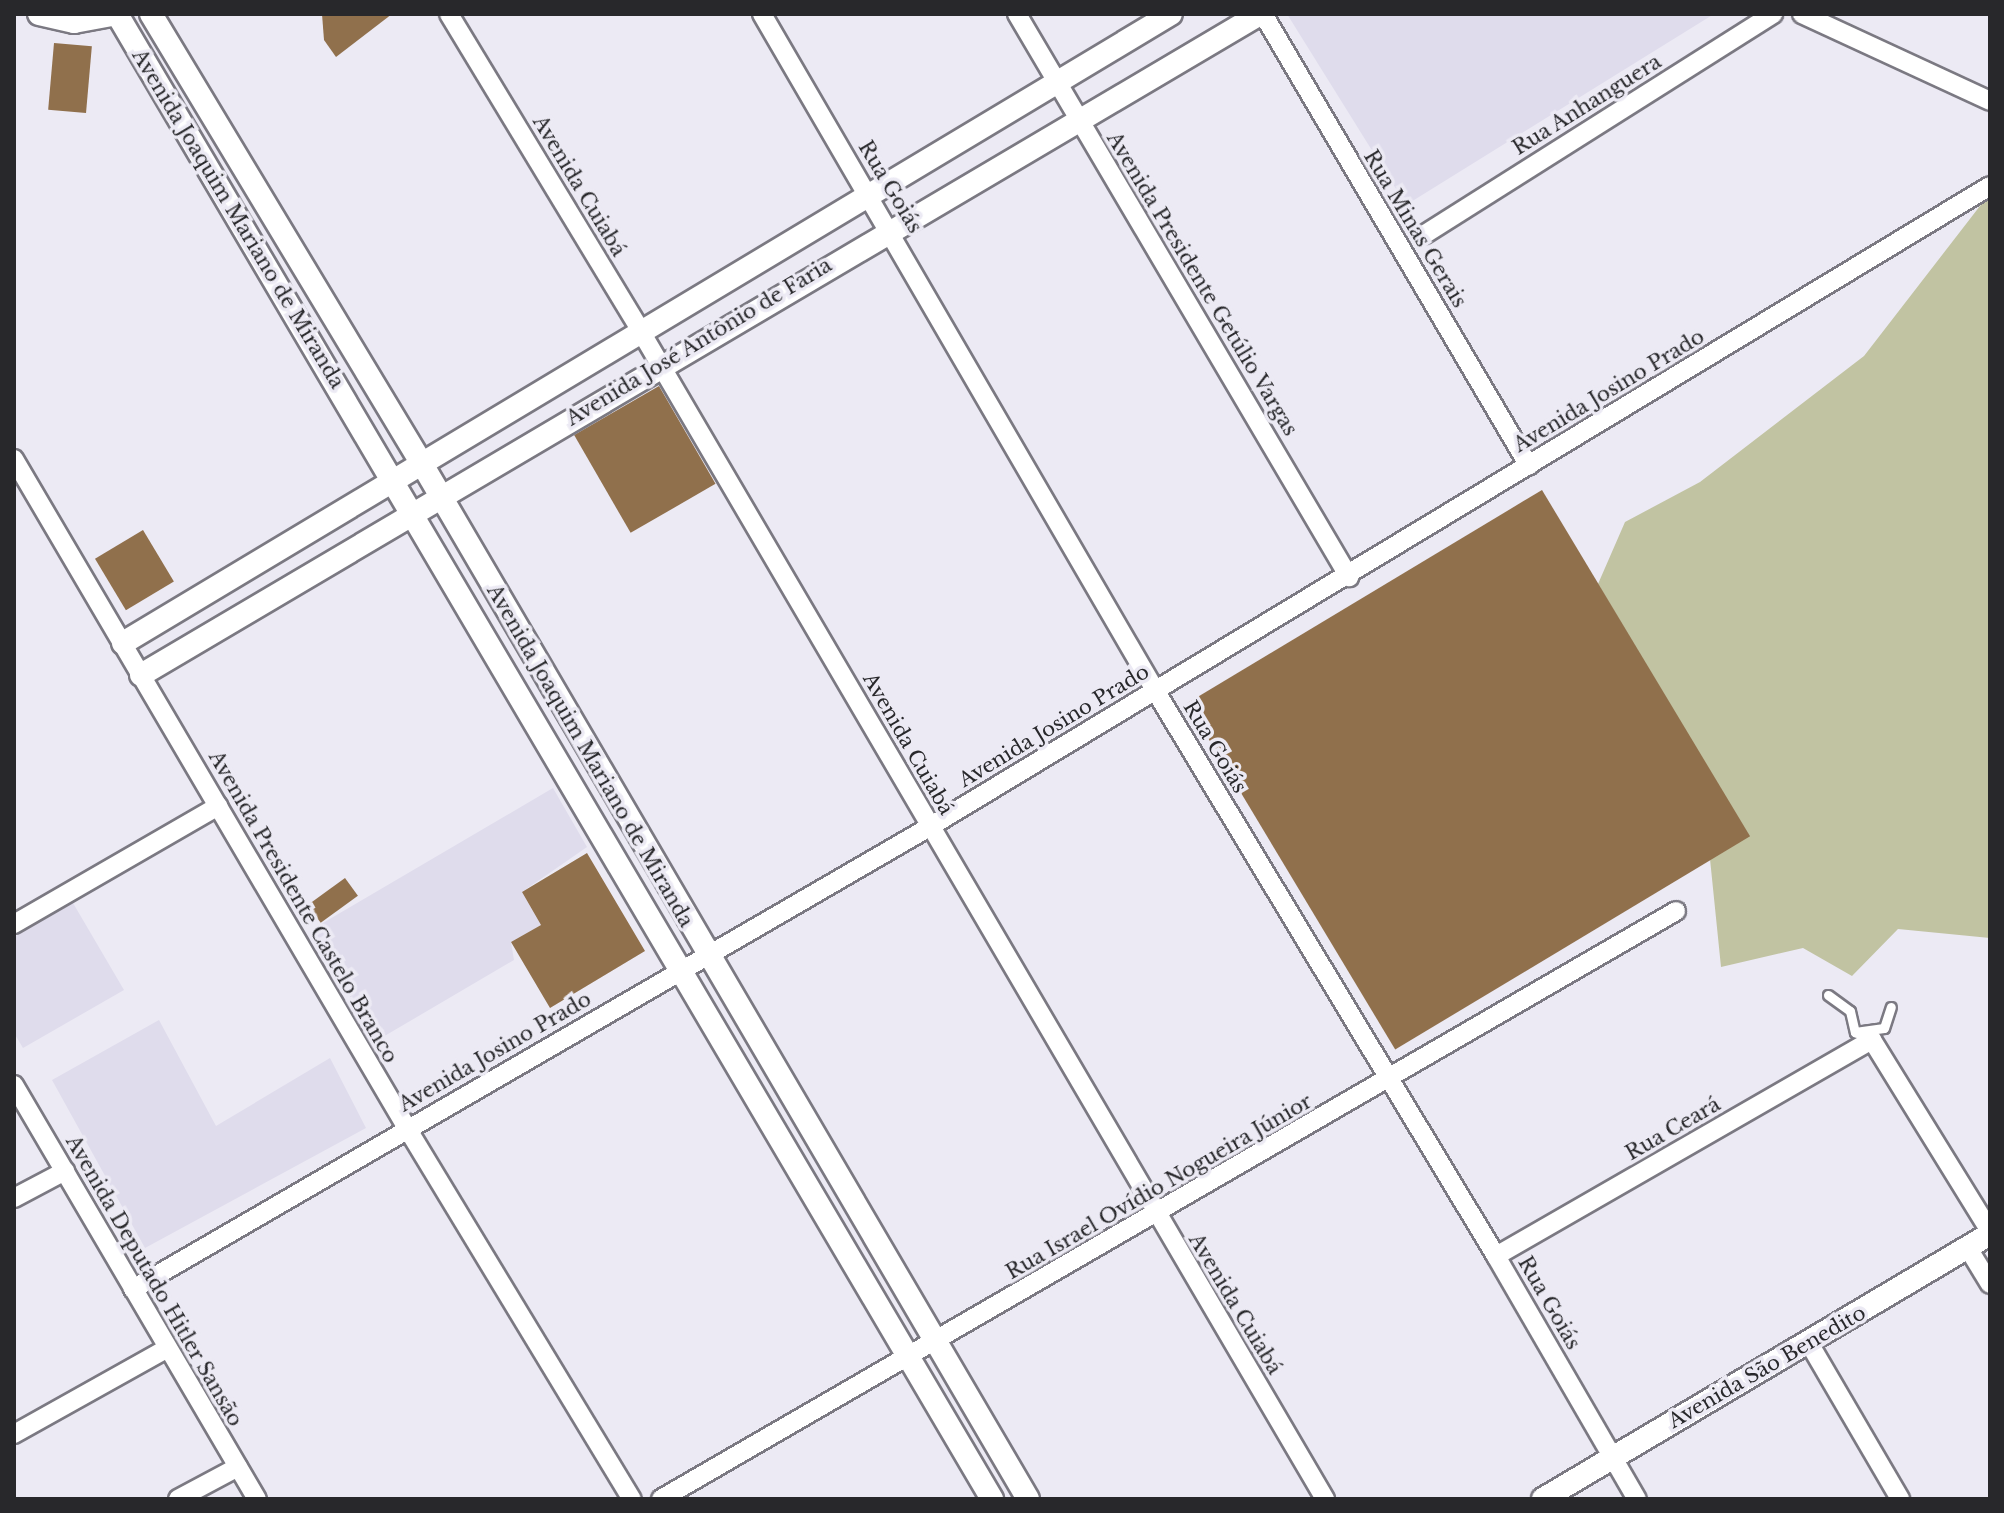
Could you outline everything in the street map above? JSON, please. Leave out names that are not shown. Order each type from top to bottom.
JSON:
[{"type":"street","points":[[39,14],[74,22],[117,14]]},
{"type":"street","name":"Avenida Joaquim Mariano de Miranda","points":[[117,14],[992,1499]]},
{"type":"street","name":"Avenida Joaquim Mariano de Miranda","points":[[151,14],[422,464],[438,497],[1028,1499]]},
{"type":"street","name":"Avenida Cuiabá","points":[[449,14],[640,330],[1325,1499]]},
{"type":"street","name":"Rua Goiás","points":[[762,14],[890,229],[1155,690],[1496,1256],[1637,1499]]},
{"type":"street","name":"Avenida Presidente Getúlio Vargas","points":[[1017,14],[1349,577]]},
{"type":"street","name":"Avenida José Antônio de Faria","points":[[123,643],[1171,14]]},
{"type":"street","name":"Avenida José Antônio de Faria","points":[[141,675],[890,229],[1261,14]]},
{"type":"street","name":"Rua Minas Gerais","points":[[1261,14],[1529,466]]},
{"type":"street","name":"Rua Anhanguera","points":[[1425,234],[1773,14]]},
{"type":"street","points":[[1802,14],[1990,101]]},
{"type":"street","points":[[162,90],[186,76]]},
{"type":"street","name":"Avenida Josino Prado","points":[[133,1289],[931,826],[1349,577],[1990,186]]},
{"type":"street","name":"Avenida Presidente Castelo Branco","points":[[14,459],[407,1128],[632,1499]]},
{"type":"street","points":[[587,814],[614,797]]},
{"type":"street","points":[[14,924],[218,806]]},
{"type":"street","name":"Rua Israel Ovídio Nogueira Júnior","points":[[661,1499],[1676,911]]},
{"type":"street","points":[[1864,1036],[1990,1232]]},
{"type":"street","name":"Rua Ceará","points":[[1496,1256],[1864,1036]]},
{"type":"street","name":"Avenida Deputado Hitler Sansão","points":[[14,1085],[257,1499]]},
{"type":"street","points":[[14,1198],[65,1171]]},
{"type":"street","name":"Avenida São Benedito","points":[[1543,1499],[1809,1343],[1990,1232]]},
{"type":"street","points":[[1968,1248],[1988,1277]]},
{"type":"street","points":[[1809,1343],[1900,1499]]},
{"type":"street","points":[[14,1434],[168,1348]]},
{"type":"street","points":[[178,1499],[238,1467]]},
{"type":"lane","points":[[1828,995],[1850,1011],[1864,1036],[1884,1028],[1891,1007]]},
{"type":"shaded area","points":[[1287,14],[1714,14],[1406,205]]},
{"type":"shaded area","points":[[553,788],[587,847],[522,892],[541,925],[511,942],[514,960],[376,1041],[311,930]]},
{"type":"shaded area","points":[[73,903],[124,990],[23,1048],[14,1033],[14,937]]},
{"type":"shaded area","points":[[159,1020],[216,1126],[330,1058],[366,1128],[145,1248],[52,1080]]},
{"type":"green space","points":[[1990,193],[1990,938],[1898,929],[1852,976],[1803,948],[1721,967],[1710,859],[1748,836],[1598,584],[1625,522],[1700,482],[1864,356]]},
{"type":"building","points":[[322,14],[392,14],[336,57],[324,40]]},
{"type":"building","points":[[54,43],[92,46],[86,113],[48,110]]},
{"type":"building","points":[[659,386],[716,484],[631,533],[574,435]]},
{"type":"building","points":[[1542,490],[1750,836],[1395,1050],[1187,703]]},
{"type":"building","points":[[143,530],[174,581],[126,610],[95,559]]},
{"type":"building","points":[[587,853],[645,951],[550,1008],[511,942],[541,925],[522,892]]},
{"type":"building","points":[[345,878],[358,896],[321,923],[308,905]]}]
